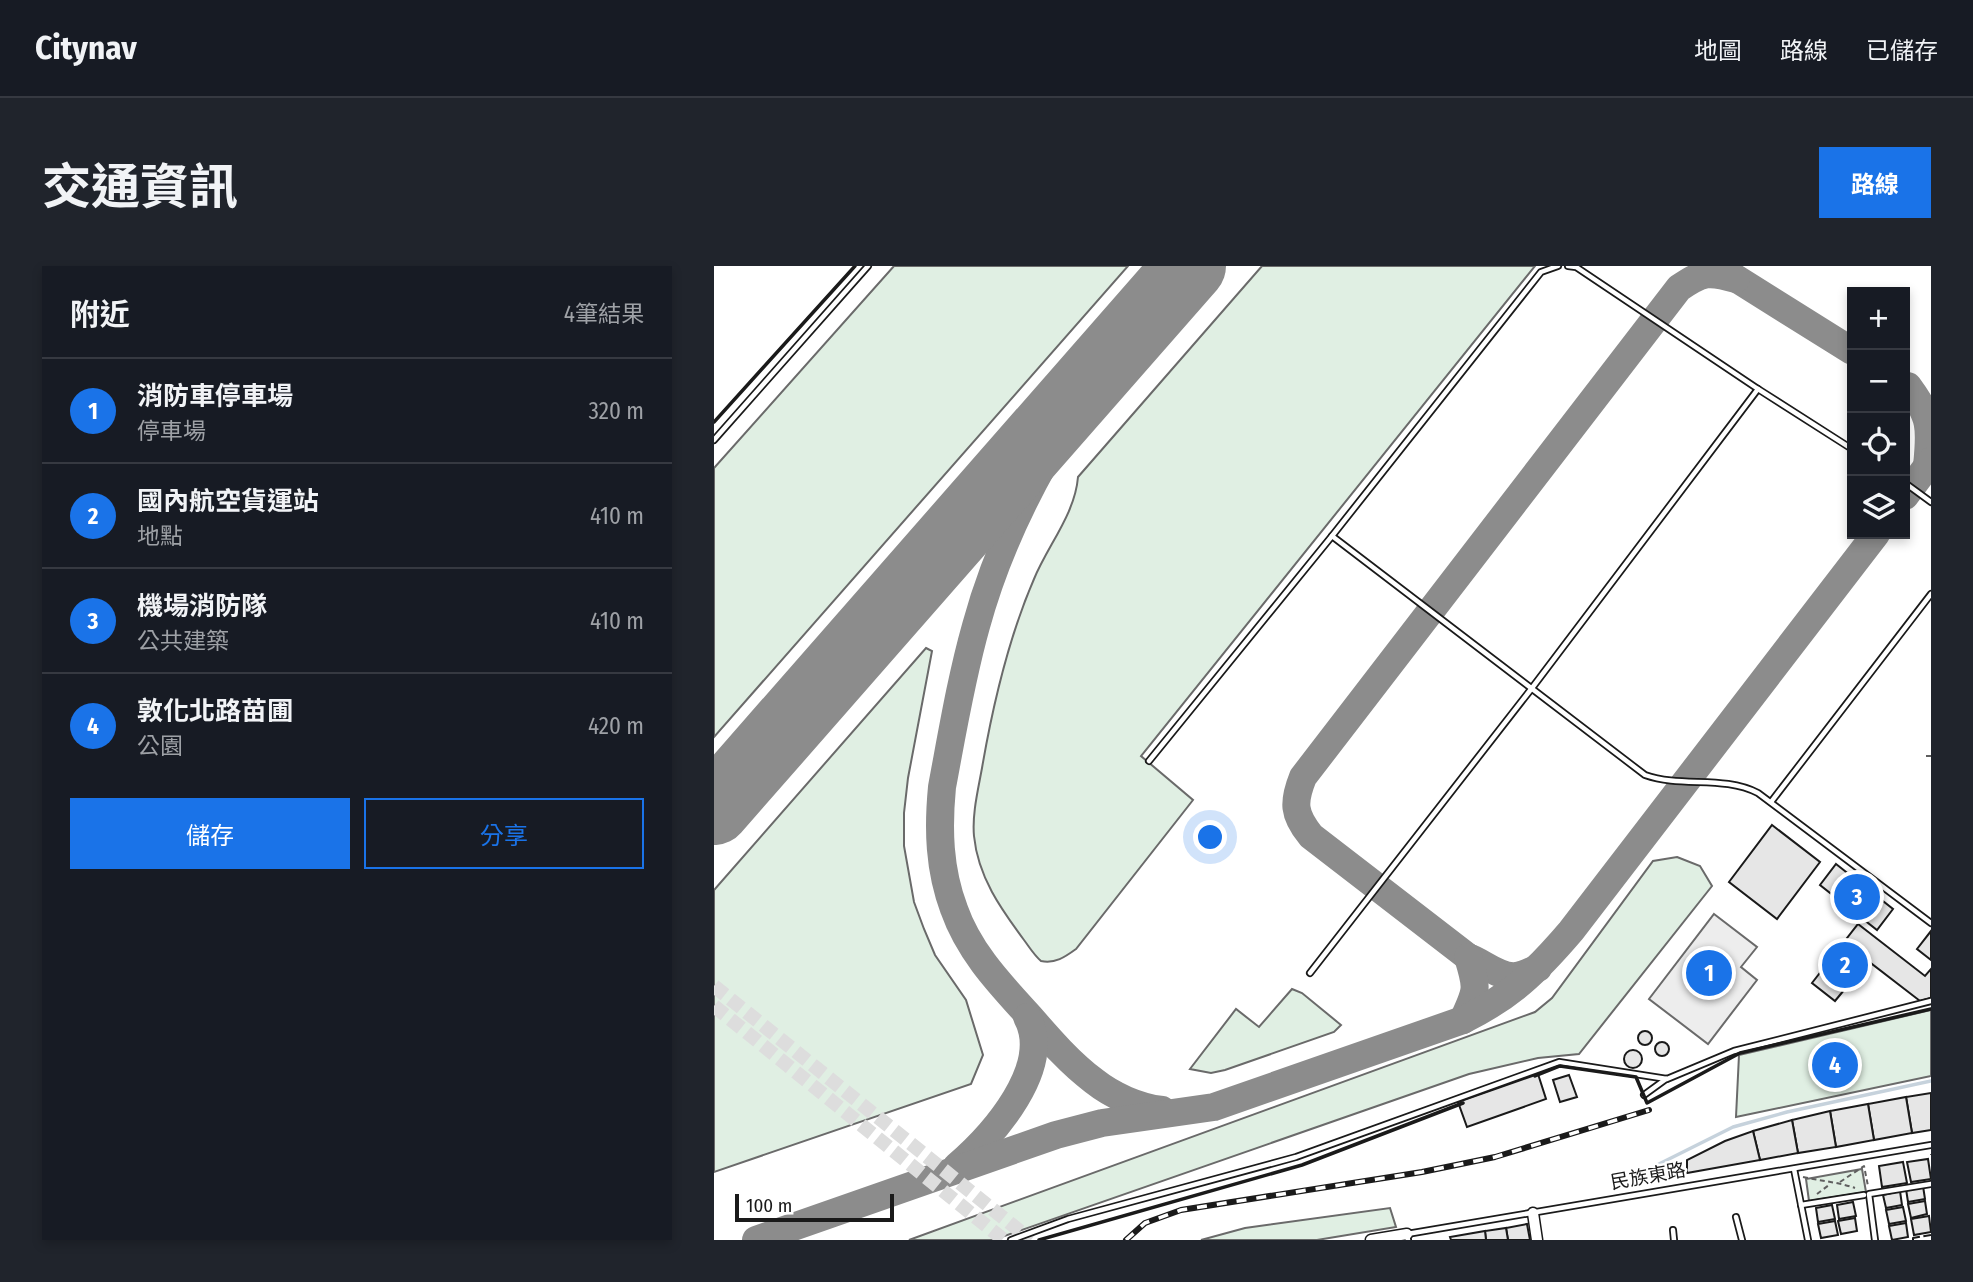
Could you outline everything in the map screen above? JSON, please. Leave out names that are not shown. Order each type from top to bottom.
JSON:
[{"type":"street","points":[[1533,1213],[1537,1240]]},
{"type":"street","name":"民族東路","points":[[1371,1240],[1408,1237]]},
{"type":"lane","points":[[714,440],[868,266]]},
{"type":"lane","points":[[1149,761],[1332,537],[1541,272],[1558,266]]},
{"type":"lane","points":[[1568,266],[1576,267],[1847,446]]},
{"type":"lane","points":[[1310,973],[1758,389]]},
{"type":"lane","points":[[1910,487],[1931,502]]},
{"type":"lane","points":[[1332,537],[1645,775],[1684,782],[1741,784],[1771,802],[1931,923]]},
{"type":"lane","points":[[1771,802],[1931,594]]},
{"type":"lane","points":[[1644,1095],[1667,1079],[1734,1051],[1931,1001]]},
{"type":"lane","points":[[1011,1240],[1080,1215],[1296,1157],[1559,1062],[1667,1079]]},
{"type":"lane","name":"民族東路","points":[[1408,1237],[1931,1145]]},
{"type":"lane","points":[[1794,1168],[1808,1240]]},
{"type":"lane","points":[[1801,1205],[1931,1184]]},
{"type":"lane","points":[[1866,1194],[1875,1240]]},
{"type":"lane","points":[[1737,1217],[1742,1240]]},
{"type":"lane","points":[[1673,1230],[1674,1240]]},
{"type":"path","points":[[1926,756],[1931,757]]},
{"type":"path","points":[[1800,1176],[1830,1184],[1840,1182],[1864,1166],[1866,1194],[1840,1182]]},
{"type":"green space","points":[[894,266],[1128,266],[714,737],[714,468]]},
{"type":"green space","points":[[1262,266],[1535,266],[1141,756],[1193,800],[1076,949],[1055,961],[1041,961],[992,892],[980,865],[974,836],[976,802],[991,720],[1016,625],[1040,566],[1072,504],[1078,477]]},
{"type":"green space","points":[[926,648],[932,651],[908,778],[904,846],[914,902],[924,929],[935,955],[966,1000],[983,1055],[971,1084],[714,1172],[714,890]]},
{"type":"green space","points":[[1677,857],[1700,866],[1712,886],[1579,1054],[1538,1058],[1469,1074],[993,1240],[909,1240],[1535,1012],[1552,998],[1653,861]]},
{"type":"green space","points":[[1292,989],[1302,993],[1341,1025],[1334,1032],[1225,1070],[1211,1073],[1190,1069],[1236,1009],[1259,1027]]},
{"type":"green space","points":[[1931,1010],[1931,1076],[1736,1117],[1739,1055]]},
{"type":"green space","points":[[1862,1169],[1866,1192],[1809,1201],[1806,1179]]},
{"type":"green space","points":[[1390,1208],[1396,1227],[1317,1240],[1201,1240],[1245,1228]]},
{"type":"shaded area","points":[[1714,914],[1757,947],[1741,967],[1757,980],[1708,1044],[1649,999]]},
{"type":"building","points":[[1772,825],[1820,862],[1777,919],[1729,882]]},
{"type":"building","points":[[1836,864],[1893,909],[1877,930],[1820,885]]},
{"type":"building","points":[[1858,924],[1925,976],[1931,969],[1931,998],[1920,1001],[1868,961],[1835,1001],[1812,983]]},
{"type":"building","points":[[1931,931],[1931,960],[1917,949]]},
{"type":"building","points":[[1642,1031],[1648,1031],[1652,1038],[1648,1045],[1642,1045],[1638,1041],[1638,1035]]},
{"type":"building","points":[[1659,1042],[1665,1042],[1669,1049],[1665,1056],[1659,1056],[1655,1052],[1655,1046]]},
{"type":"building","points":[[1629,1050],[1637,1050],[1642,1059],[1640,1066],[1629,1068],[1624,1063],[1624,1055]]},
{"type":"building","points":[[1538,1074],[1546,1099],[1467,1127],[1458,1102]]},
{"type":"building","points":[[1569,1075],[1577,1097],[1560,1102],[1553,1080]]},
{"type":"building","points":[[1931,1093],[1931,1130],[1912,1133],[1906,1097]]},
{"type":"building","points":[[1906,1097],[1912,1133],[1874,1140],[1868,1104]]},
{"type":"building","points":[[1868,1104],[1874,1140],[1836,1147],[1830,1111]]},
{"type":"building","points":[[1830,1111],[1836,1147],[1798,1153],[1792,1120]]},
{"type":"building","points":[[1792,1120],[1798,1153],[1760,1160],[1753,1131]]},
{"type":"building","points":[[1753,1131],[1760,1160],[1687,1173],[1687,1160],[1725,1141]]},
{"type":"building","points":[[1928,1159],[1931,1179],[1911,1182],[1907,1162]]},
{"type":"building","points":[[1903,1162],[1907,1183],[1882,1187],[1879,1166]]},
{"type":"building","points":[[1923,1186],[1925,1199],[1908,1202],[1906,1189]]},
{"type":"building","points":[[1900,1191],[1902,1205],[1886,1208],[1883,1195]]},
{"type":"building","points":[[1925,1201],[1927,1214],[1911,1218],[1908,1204]]},
{"type":"building","points":[[1853,1202],[1856,1216],[1839,1219],[1837,1205]]},
{"type":"building","points":[[1832,1205],[1835,1219],[1818,1222],[1816,1208]]},
{"type":"building","points":[[1903,1207],[1906,1221],[1889,1224],[1886,1210]]},
{"type":"building","points":[[1929,1216],[1931,1232],[1914,1235],[1911,1219]]},
{"type":"building","points":[[1855,1218],[1857,1231],[1841,1234],[1838,1221]]},
{"type":"building","points":[[1835,1221],[1838,1235],[1821,1238],[1818,1224]]},
{"type":"building","points":[[1906,1223],[1908,1237],[1892,1240],[1889,1226]]},
{"type":"building","points":[[1527,1224],[1530,1240],[1508,1240],[1506,1228]]},
{"type":"building","points":[[1506,1228],[1508,1240],[1486,1240],[1485,1231]]},
{"type":"building","points":[[1485,1231],[1486,1240],[1451,1240],[1450,1237]]},
{"type":"waterway","points":[[1653,1167],[1733,1127],[1787,1112],[1931,1081]]},
{"type":"taxiway","points":[[1162,1110],[1126,1100],[1085,1074],[1053,1043],[986,967],[960,925],[949,894],[941,849],[940,818],[942,787],[971,646],[988,586],[1020,509],[1060,436],[1107,366],[1146,316],[1193,266]]},
{"type":"taxiway","points":[[1721,269],[1850,350]]},
{"type":"taxiway","points":[[1538,968],[1510,976],[1468,957],[1311,836],[1296,808],[1300,786],[1303,777],[1679,288],[1706,274],[1736,279]]},
{"type":"taxiway","points":[[1910,389],[1928,423],[1927,466]]},
{"type":"taxiway","points":[[1910,489],[1931,461]]},
{"type":"taxiway","points":[[756,1240],[1056,1135],[1102,1123],[1214,1107],[1463,1020],[1495,1002],[1534,971],[1571,931],[1872,539]]},
{"type":"taxiway","points":[[1463,1020],[1474,989],[1468,957]]},
{"type":"taxiway","points":[[957,1166],[1002,1118],[1016,1099],[1026,1078],[1033,1057],[1033,1036],[1027,1017]]},
{"type":"runway","points":[[714,809],[1190,266]]},
{"type":"tunnel","points":[[714,986],[1031,1240]]},
{"type":"tunnel","points":[[714,1006],[1004,1240]]},
{"type":"railway","points":[[1126,1240],[1145,1223],[1181,1210],[1422,1172],[1495,1157],[1649,1110]]},
{"type":"fence","points":[[1913,1240],[1931,1235]]},
{"type":"wall","points":[[714,422],[855,266]]},
{"type":"wall","points":[[1535,1076],[1560,1066],[1636,1077],[1647,1103],[1740,1053],[1931,1009]]},
{"type":"wall","points":[[1039,1240],[1302,1165],[1463,1103]]},
{"type":"place","name":"機場消防隊","points":[[1857,897]]},
{"type":"place","name":"國內航空貨運站","points":[[1845,965]]},
{"type":"place","name":"消防車停車場","points":[[1709,973]]},
{"type":"place","name":"敦化北路苗圃","points":[[1835,1065]]}]
